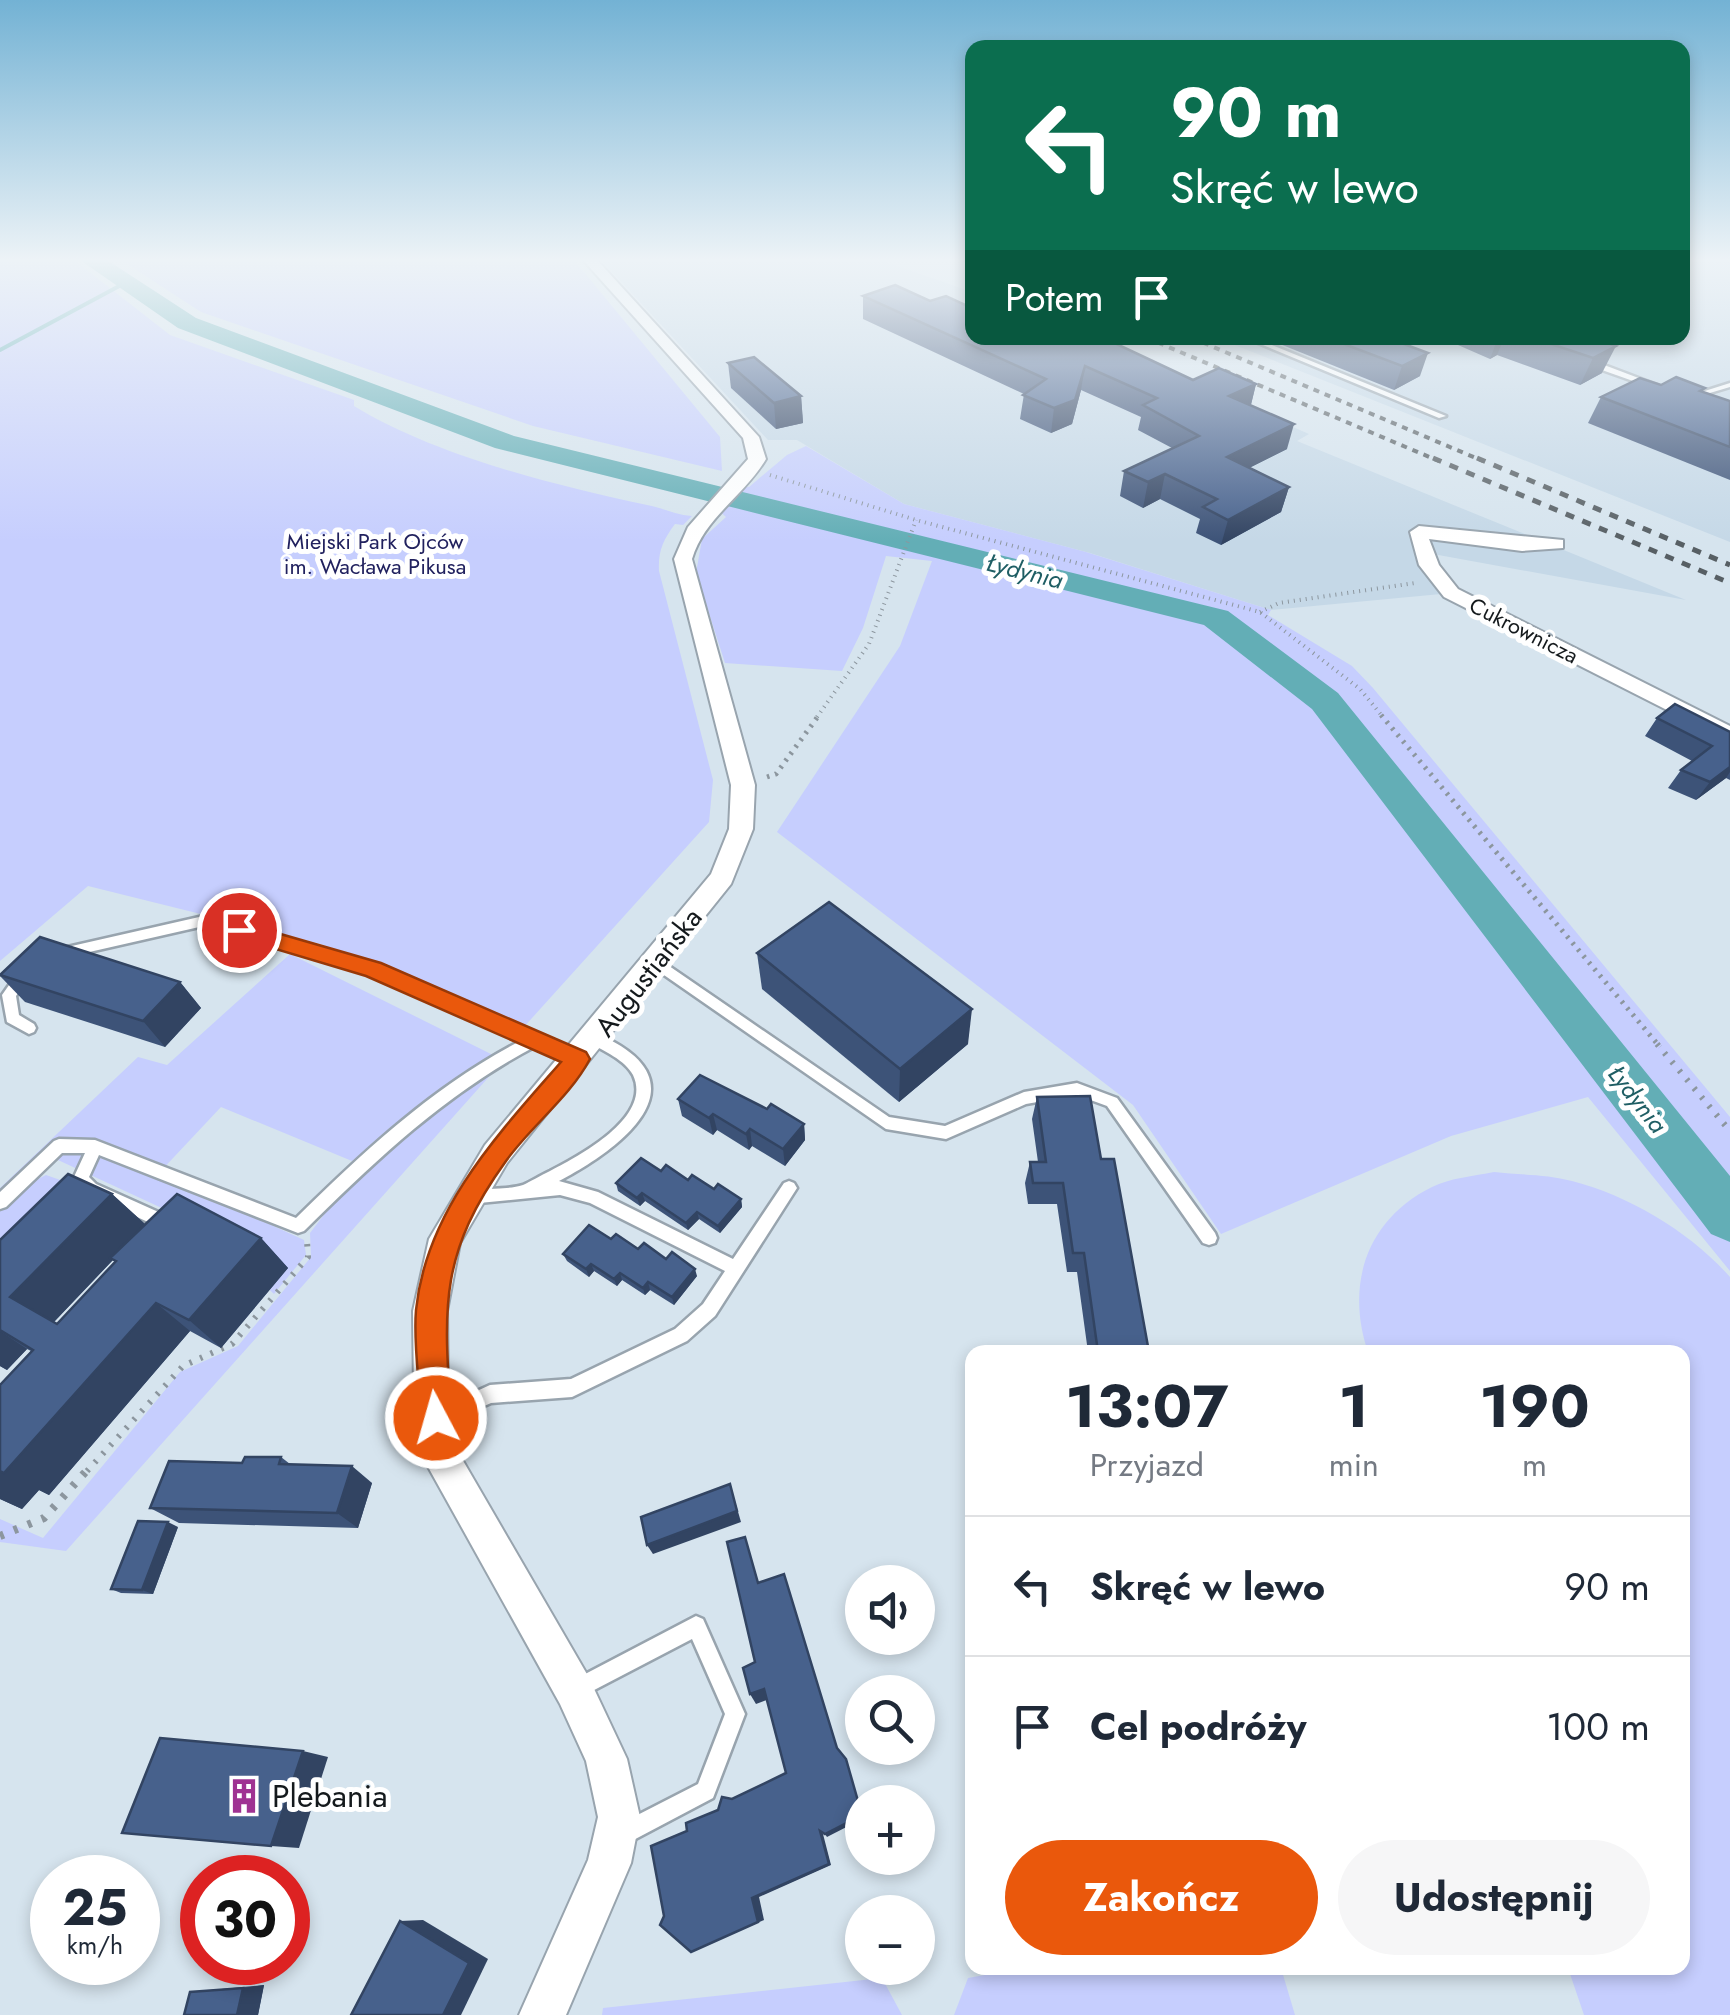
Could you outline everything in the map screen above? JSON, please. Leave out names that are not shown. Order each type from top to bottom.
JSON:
[{"type":"street","points":[[675,354],[750,438],[757,459],[752,469]]},
{"type":"street","name":"Augustiańska","points":[[542,2015],[609,1862],[619,1817],[606,1759],[574,1690],[445,1465],[436,1418],[430,1311],[445,1239],[468,1197],[496,1154],[586,1049],[722,878],[741,830],[743,784],[683,559],[686,542],[742,486],[752,469]]},
{"type":"street","name":"Cukrownicza","points":[[1556,544],[1522,545],[1418,532],[1428,562],[1451,593],[1730,735]]},
{"type":"lane","points":[[1289,354],[1442,416]]},
{"type":"lane","points":[[1571,356],[1659,387]]},
{"type":"lane","points":[[1676,393],[1706,395],[1730,385]]},
{"type":"lane","points":[[29,1028],[12,1018],[9,995],[28,969],[54,955],[208,920],[373,969],[532,1040],[586,1049],[633,1064],[645,1088],[637,1112],[624,1128],[584,1160],[522,1192]]},
{"type":"lane","points":[[656,962],[886,1122],[946,1134],[1024,1098],[1077,1089],[1112,1102],[1208,1238]]},
{"type":"lane","points":[[0,1202],[59,1146],[95,1147],[298,1226],[358,1166],[470,1078],[532,1040]]},
{"type":"lane","points":[[95,1147],[81,1178],[91,1188],[174,1227]]},
{"type":"lane","points":[[468,1197],[560,1188],[593,1197],[736,1268]]},
{"type":"lane","points":[[436,1418],[490,1394],[572,1388],[658,1348],[700,1319],[789,1188]]},
{"type":"lane","points":[[574,1690],[696,1626],[734,1714],[706,1791],[614,1839]]},
{"type":"path","points":[[752,469],[914,523],[1260,612],[1360,690],[1730,1131]]},
{"type":"path","points":[[743,784],[776,774],[869,644],[914,523]]},
{"type":"path","points":[[1260,612],[1279,603],[1392,584],[1429,583],[1451,593]]},
{"type":"path","points":[[0,1536],[44,1518],[183,1366],[232,1344],[308,1257],[306,1237],[298,1226]]},
{"type":"shaded area","points":[[688,354],[1076,354],[1153,366],[1309,434],[1297,441],[1686,600],[1433,554],[1441,594],[1271,610],[1090,553],[904,504],[797,440],[768,440]]},
{"type":"shaded area","points":[[1257,354],[1730,354],[1730,542]]},
{"type":"green space","name":"Miejski Park Ojców im. Wacława Pikusa","points":[[0,354],[224,354],[354,400],[354,406],[386,424],[458,454],[535,478],[692,516],[683,525],[675,524],[667,535],[660,552],[659,571],[713,780],[709,822],[523,1028],[321,944],[88,886],[0,961]]},
{"type":"green space","points":[[323,354],[652,354],[720,437],[722,471],[533,426]]},
{"type":"green space","points":[[806,446],[904,504],[1086,552],[1271,610],[1268,615],[1352,666],[1730,1117],[1730,1271],[1588,1097],[1451,1136],[1221,1234],[1133,1105],[777,832],[900,646],[932,561],[886,556],[863,628],[842,671],[725,663],[696,573],[702,539],[726,517],[717,509],[742,486],[749,487],[787,455]]},
{"type":"green space","points":[[290,954],[493,1055],[352,1161],[221,1107],[159,1173],[304,1240],[306,1255],[274,1294],[205,1228],[45,1154],[0,1195],[0,1188],[138,1057],[167,1065]]},
{"type":"green space","points":[[495,1070],[66,1551],[0,1542],[0,1519],[43,1538],[180,1372],[238,1346],[311,1257],[310,1233],[355,1174]]},
{"type":"green space","points":[[1494,1172],[1562,1179],[1594,1188],[1637,1206],[1678,1231],[1730,1277],[1730,2015],[1584,2015],[1570,1975],[1690,1975],[1690,1345],[1366,1345],[1359,1302],[1361,1278],[1377,1235],[1410,1200],[1454,1179]]},
{"type":"green space","points":[[46,1175],[83,1188],[0,1271],[0,1210],[28,1184]]},
{"type":"green space","points":[[1283,1975],[1295,2015],[954,2015],[968,1978]]},
{"type":"green space","points":[[845,1982],[845,1985],[886,1985],[902,2015],[602,2015],[603,2008]]},
{"type":"building","points":[[991,354],[1138,354],[1193,380],[1219,368],[1256,384],[1229,396],[1294,424],[1227,457],[1289,487],[1228,520],[1203,507],[1217,499],[1165,474],[1148,482],[1124,471],[1199,436],[1143,405],[1157,398],[1085,366],[1075,400],[1054,408],[1023,395],[1046,379]]},
{"type":"building","points":[[1370,354],[1426,354],[1402,366]]},
{"type":"building","points":[[754,357],[801,396],[774,403],[728,363]]},
{"type":"building","points":[[1676,377],[1705,388],[1700,391],[1730,401],[1730,447],[1601,397],[1640,378],[1661,385]]},
{"type":"building","points":[[1675,704],[1730,732],[1730,767],[1710,782],[1681,770],[1712,746],[1657,718]]},
{"type":"building","points":[[829,902],[972,1009],[900,1069],[757,953]]},
{"type":"building","points":[[40,937],[180,982],[143,1021],[0,975]]},
{"type":"building","points":[[700,1075],[767,1109],[771,1104],[804,1124],[783,1149],[750,1129],[746,1134],[713,1114],[709,1118],[678,1099]]},
{"type":"building","points":[[1090,1096],[1101,1159],[1114,1159],[1148,1345],[1097,1345],[1084,1253],[1073,1253],[1063,1183],[1033,1183],[1030,1162],[1046,1162],[1037,1097]]},
{"type":"building","points":[[641,1158],[661,1171],[666,1165],[688,1180],[692,1175],[714,1189],[718,1184],[741,1199],[718,1226],[697,1212],[686,1223],[642,1193],[637,1198],[616,1183]]},
{"type":"building","points":[[68,1174],[112,1194],[10,1297],[57,1324],[116,1261],[110,1258],[177,1194],[261,1238],[189,1320],[156,1303],[4,1473],[0,1471],[0,1385],[33,1350],[0,1330],[0,1240]]},
{"type":"building","points":[[589,1225],[611,1239],[616,1234],[638,1249],[644,1243],[666,1259],[672,1252],[695,1269],[672,1297],[648,1282],[643,1288],[620,1273],[614,1279],[591,1264],[586,1269],[563,1254]]},
{"type":"building","points":[[245,1457],[281,1457],[279,1464],[352,1466],[337,1513],[150,1508],[169,1461],[242,1463]]},
{"type":"building","points":[[730,1484],[737,1511],[647,1545],[641,1517]]},
{"type":"building","points":[[138,1521],[168,1522],[142,1590],[111,1589]]},
{"type":"building","points":[[745,1537],[758,1583],[784,1574],[837,1748],[845,1758],[853,1785],[845,1785],[845,1824],[825,1834],[820,1831],[829,1864],[752,1898],[758,1922],[691,1952],[660,1925],[664,1916],[651,1846],[687,1831],[686,1823],[718,1810],[722,1797],[732,1799],[786,1773],[764,1689],[750,1694],[743,1668],[755,1662],[727,1542]]},
{"type":"building","name":"Plebania","points":[[160,1738],[303,1751],[271,1846],[122,1833]]},
{"type":"building","points":[[400,1921],[469,1963],[443,2015],[351,2015]]},
{"type":"building","points":[[243,1988],[237,2015],[184,2015],[190,1992]]},
{"type":"waterway","name":"Łydynia","points":[[270,354],[505,442],[939,546],[1216,618],[1325,701],[1730,1217]]},
{"type":"railway","points":[[1185,354],[1439,461]]},
{"type":"railway","points":[[1230,354],[1483,461]]},
{"type":"railway","points":[[1433,458],[1730,583]]},
{"type":"railway","points":[[1477,458],[1730,565]]},
{"type":"place","name":"Plebania","points":[[244,1796]]},
{"type":"route","points":[[239,930],[373,969],[578,1059],[496,1154],[445,1239],[430,1311],[431,1393],[436,1418]]}]
